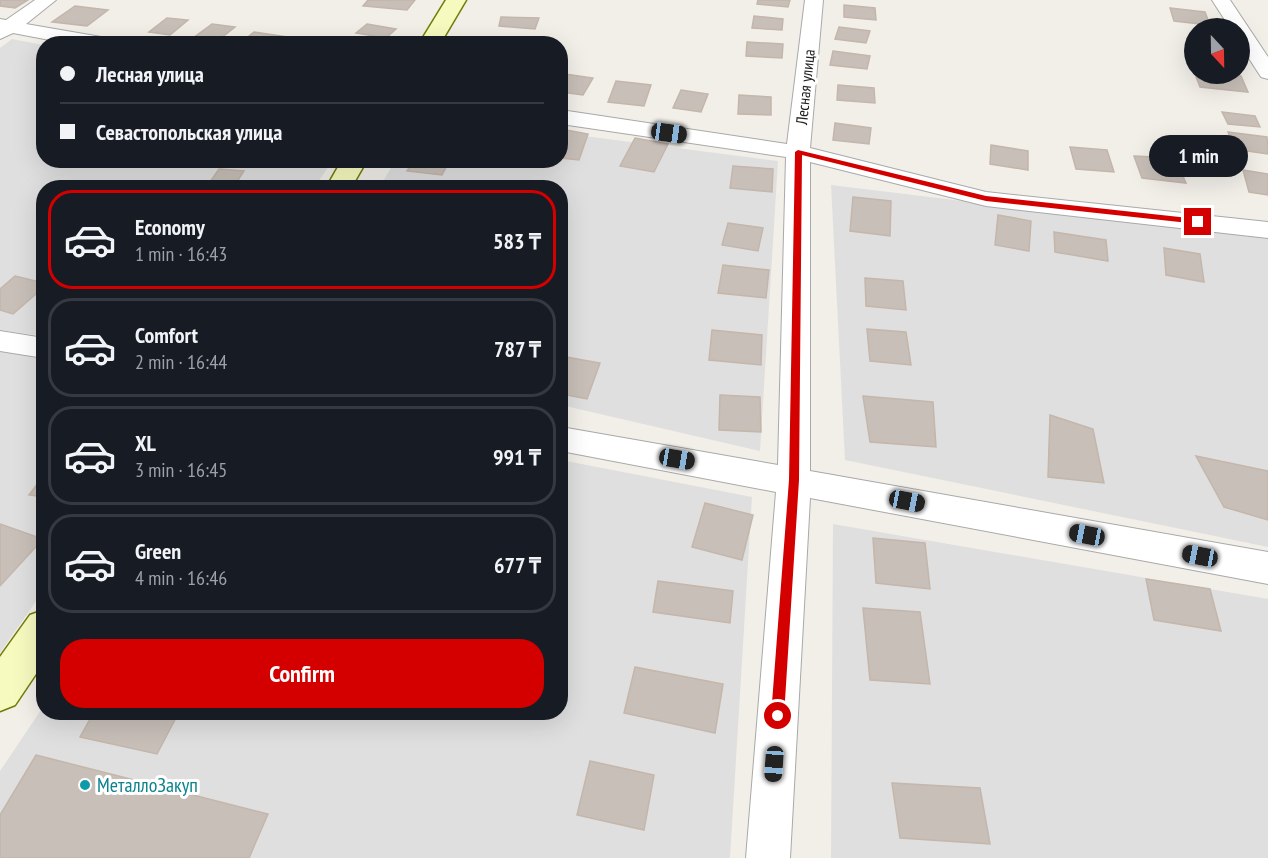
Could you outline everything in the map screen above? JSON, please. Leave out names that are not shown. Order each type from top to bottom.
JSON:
[{"type":"street","points":[[3,28],[47,0]]},
{"type":"street","points":[[434,36],[456,0]]},
{"type":"street","name":"Лесная улица","points":[[768,858],[794,480],[798,152],[813,0]]},
{"type":"street","points":[[1221,0],[1268,73]]},
{"type":"street","points":[[3,28],[55,36]]},
{"type":"street","points":[[568,118],[798,152],[986,199],[1268,230]]},
{"type":"street","points":[[0,341],[36,347]]},
{"type":"street","points":[[568,440],[1268,568]]},
{"type":"street","points":[[0,691],[36,639]]},
{"type":"shaded area","points":[[12,39],[36,44],[36,168],[327,168],[320,180],[36,180],[36,335],[0,330],[0,48]]},
{"type":"shaded area","points":[[568,134],[778,161],[760,451],[568,407],[568,180],[384,180],[391,168],[568,168]]},
{"type":"shaded area","points":[[831,185],[1268,238],[1268,547],[845,460]]},
{"type":"shaded area","points":[[0,351],[36,358],[36,601],[0,653]]},
{"type":"shaded area","points":[[568,461],[752,497],[730,858],[0,858],[0,771],[36,717],[36,720],[568,720]]},
{"type":"shaded area","points":[[833,524],[1268,599],[1268,858],[831,858]]},
{"type":"building","points":[[0,0],[28,0],[15,8],[0,6]]},
{"type":"building","points":[[368,0],[415,0],[407,10],[363,6]]},
{"type":"building","points":[[758,0],[790,0],[788,7],[757,4]]},
{"type":"building","points":[[844,5],[875,8],[876,20],[844,17]]},
{"type":"building","points":[[75,6],[108,10],[87,26],[52,22]]},
{"type":"building","points":[[1170,8],[1205,12],[1207,18],[1184,18],[1184,22],[1174,21]]},
{"type":"building","points":[[754,16],[783,19],[782,30],[752,28]]},
{"type":"building","points":[[501,17],[539,18],[535,29],[499,26]]},
{"type":"building","points":[[167,18],[188,20],[170,35],[149,32]]},
{"type":"building","points":[[212,24],[235,27],[224,36],[196,36]]},
{"type":"building","points":[[367,24],[396,29],[388,36],[356,33]]},
{"type":"building","points":[[839,27],[870,31],[866,43],[835,39]]},
{"type":"building","points":[[254,32],[281,36],[249,36]]},
{"type":"building","points":[[747,42],[783,44],[782,58],[746,56]]},
{"type":"building","points":[[833,51],[870,56],[867,69],[830,65]]},
{"type":"building","points":[[568,74],[593,78],[583,95],[568,93]]},
{"type":"building","points":[[616,81],[651,85],[644,106],[608,102]]},
{"type":"building","points":[[1199,84],[1244,84],[1248,92],[1200,87]]},
{"type":"building","points":[[838,85],[874,88],[875,103],[837,100]]},
{"type":"building","points":[[681,90],[708,94],[701,112],[673,108]]},
{"type":"building","points":[[739,95],[771,97],[771,115],[738,114]]},
{"type":"building","points":[[1222,112],[1255,116],[1260,127],[1228,124]]},
{"type":"building","points":[[835,123],[871,128],[869,144],[833,140]]},
{"type":"building","points":[[568,130],[588,134],[579,160],[568,159]]},
{"type":"building","points":[[1228,132],[1267,137],[1268,154],[1234,149]]},
{"type":"building","points":[[635,138],[668,144],[654,172],[620,166]]},
{"type":"building","points":[[991,145],[1028,151],[1028,170],[990,164]]},
{"type":"building","points":[[1070,147],[1107,150],[1114,172],[1076,169]]},
{"type":"building","points":[[1134,156],[1175,158],[1186,183],[1142,178]]},
{"type":"building","points":[[733,166],[773,169],[772,192],[730,188]]},
{"type":"building","points":[[409,168],[446,168],[442,175],[407,171]]},
{"type":"building","points":[[219,169],[244,171],[238,180],[211,180]]},
{"type":"building","points":[[1243,170],[1268,174],[1268,195],[1249,192]]},
{"type":"building","points":[[853,197],[891,201],[890,236],[850,231]]},
{"type":"building","points":[[998,215],[1031,221],[1029,251],[995,245]]},
{"type":"building","points":[[728,223],[763,228],[758,251],[722,245]]},
{"type":"building","points":[[1054,232],[1106,240],[1108,261],[1055,252]]},
{"type":"building","points":[[1164,248],[1200,254],[1204,282],[1166,275]]},
{"type":"building","points":[[723,265],[769,270],[766,298],[718,293]]},
{"type":"building","points":[[15,276],[36,281],[36,294],[13,314],[0,310],[0,289]]},
{"type":"building","points":[[865,278],[903,281],[906,310],[866,306]]},
{"type":"building","points":[[867,329],[906,332],[911,365],[870,361]]},
{"type":"building","points":[[712,330],[762,335],[761,365],[709,360]]},
{"type":"building","points":[[568,357],[600,363],[587,399],[568,395]]},
{"type":"building","points":[[720,395],[760,397],[761,432],[719,430]]},
{"type":"building","points":[[863,396],[933,402],[936,447],[870,442]]},
{"type":"building","points":[[1050,415],[1093,429],[1104,483],[1048,477]]},
{"type":"building","points":[[1196,456],[1268,471],[1268,520],[1224,507]]},
{"type":"building","points":[[36,486],[36,496],[29,495]]},
{"type":"building","points":[[705,503],[753,515],[742,560],[692,547]]},
{"type":"building","points":[[0,524],[36,537],[36,547],[0,586]]},
{"type":"building","points":[[873,538],[925,543],[930,589],[876,583]]},
{"type":"building","points":[[1146,579],[1210,589],[1221,631],[1154,620]]},
{"type":"building","points":[[658,581],[733,591],[730,623],[653,612]]},
{"type":"building","points":[[863,608],[920,612],[930,684],[870,680]]},
{"type":"building","points":[[635,667],[723,684],[715,733],[624,713]]},
{"type":"building","points":[[90,720],[175,720],[157,754],[80,737]]},
{"type":"building","name":"МеталлоЗакуп","points":[[36,755],[268,814],[249,858],[0,858],[0,815]]},
{"type":"building","points":[[590,761],[654,775],[644,830],[577,815]]},
{"type":"building","points":[[892,783],[980,788],[990,844],[900,838]]},
{"type":"place","name":"МеталлоЗакуп","points":[[85,785]]},
{"type":"route","points":[[778,716],[794,480],[798,152],[986,199],[1198,222]]}]
